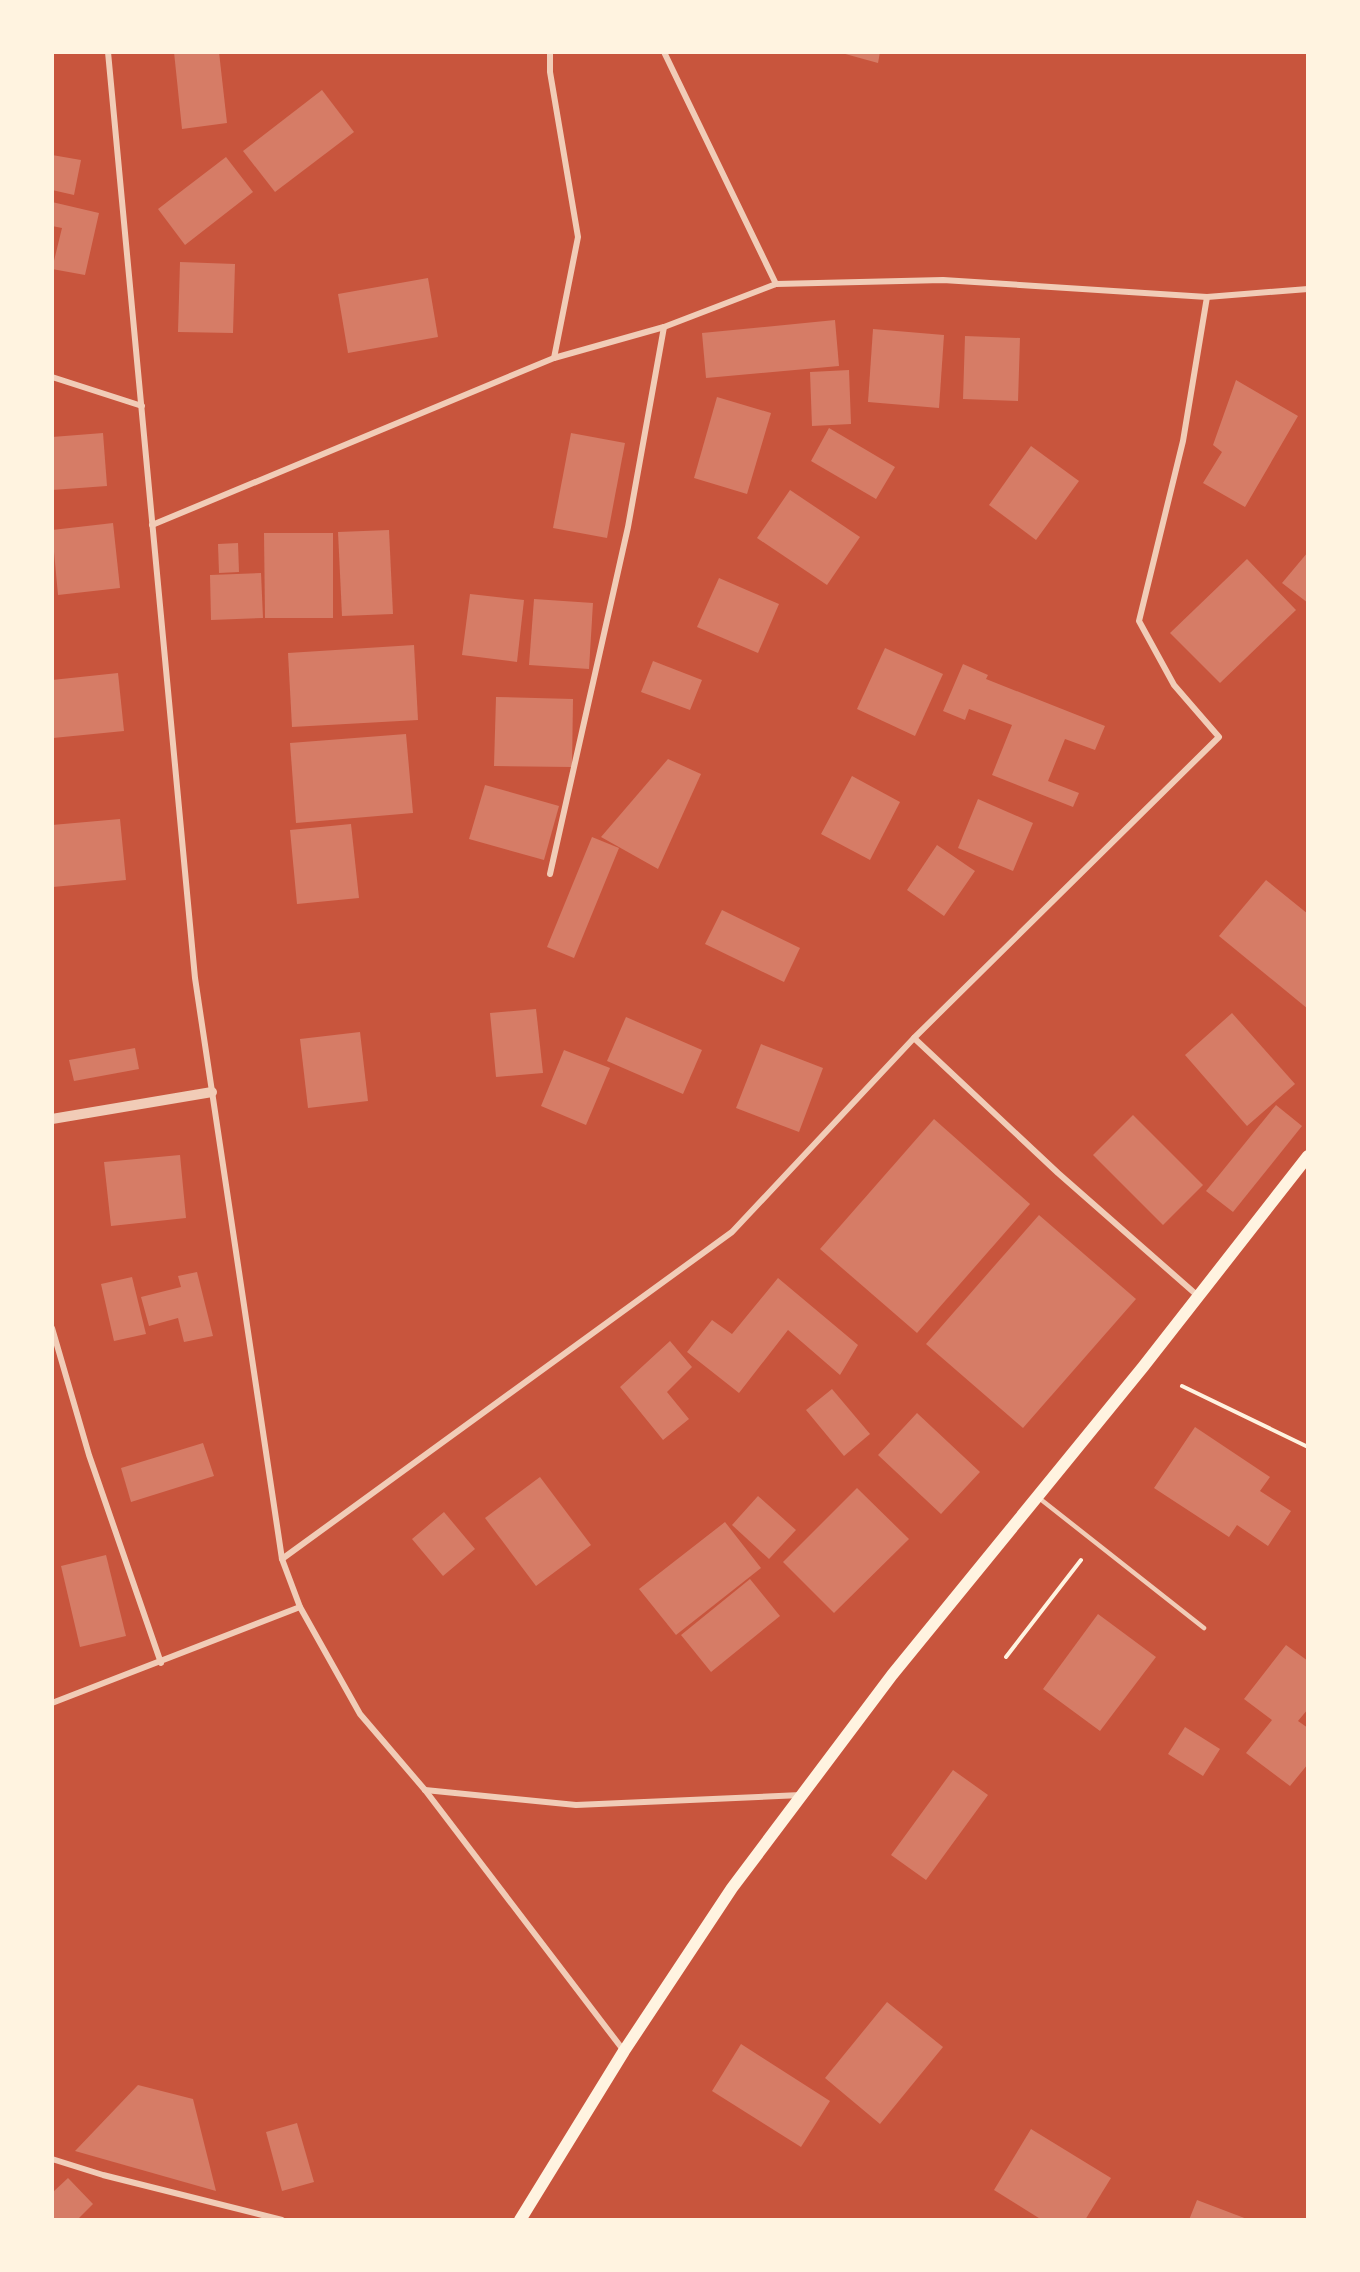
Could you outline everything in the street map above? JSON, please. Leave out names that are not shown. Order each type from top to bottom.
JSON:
[{"type":"main road","points":[[520,2220],[624,2051],[732,1888],[892,1675],[1143,1367],[1308,1156]]},
{"type":"street","points":[[108,52],[195,978],[282,1559],[300,1607],[360,1714],[425,1790],[624,2051]]},
{"type":"street","points":[[550,52],[550,72],[578,237],[554,358]]},
{"type":"street","points":[[664,52],[776,284]]},
{"type":"street","points":[[152,525],[554,358],[664,327],[776,284],[943,280],[1207,297],[1308,289]]},
{"type":"street","points":[[282,1559],[732,1232],[914,1038],[1219,737],[1174,685],[1139,621],[1183,441],[1207,297]]},
{"type":"street","points":[[550,874],[628,527],[664,327]]},
{"type":"street","points":[[52,377],[142,406]]},
{"type":"street","points":[[914,1038],[1058,1173],[1198,1296]]},
{"type":"street","points":[[52,1119],[212,1092]]},
{"type":"street","points":[[52,1328],[89,1455],[161,1662]]},
{"type":"street","points":[[52,1703],[300,1607]]},
{"type":"street","points":[[425,1790],[576,1805],[802,1795]]},
{"type":"street","points":[[52,2159],[103,2175],[282,2220]]},
{"type":"lane","points":[[1037,1497],[1063,1520],[1204,1628]]},
{"type":"path","points":[[1182,1386],[1308,1447]]},
{"type":"path","points":[[1006,1657],[1094,1542]]},
{"type":"building","points":[[174,52],[219,52],[227,123],[182,129]]},
{"type":"building","points":[[838,52],[880,52],[878,63]]},
{"type":"building","points":[[322,90],[354,132],[275,192],[243,151]]},
{"type":"building","points":[[52,155],[81,160],[74,195],[52,190]]},
{"type":"building","points":[[226,157],[253,192],[185,245],[158,209]]},
{"type":"building","points":[[52,202],[99,213],[85,275],[52,269],[62,228],[52,226]]},
{"type":"building","points":[[180,262],[235,264],[233,333],[178,332]]},
{"type":"building","points":[[428,278],[438,337],[348,353],[338,294]]},
{"type":"building","points":[[835,320],[839,366],[706,378],[702,333]]},
{"type":"building","points":[[873,329],[944,335],[939,408],[868,402]]},
{"type":"building","points":[[965,336],[1020,338],[1018,401],[963,399]]},
{"type":"building","points":[[849,370],[851,424],[812,426],[810,372]]},
{"type":"building","points":[[1236,380],[1298,416],[1245,507],[1203,483],[1222,452],[1213,445]]},
{"type":"building","points":[[717,397],[771,413],[747,494],[694,478]]},
{"type":"building","points":[[829,428],[895,467],[876,499],[811,461]]},
{"type":"building","points":[[103,433],[107,486],[52,490],[52,437]]},
{"type":"building","points":[[571,433],[625,443],[607,538],[553,528]]},
{"type":"building","points":[[1031,446],[1079,481],[1036,540],[989,505]]},
{"type":"building","points":[[790,490],[860,537],[827,585],[757,538]]},
{"type":"building","points":[[113,523],[120,588],[58,595],[52,530]]},
{"type":"building","points":[[389,530],[393,614],[342,616],[338,532]]},
{"type":"building","points":[[264,533],[333,533],[333,618],[265,618]]},
{"type":"building","points":[[238,543],[239,572],[219,573],[218,544]]},
{"type":"building","points":[[1308,552],[1308,603],[1282,583]]},
{"type":"building","points":[[1247,559],[1296,610],[1220,683],[1170,633]]},
{"type":"building","points":[[261,573],[263,618],[211,620],[210,575]]},
{"type":"building","points":[[719,578],[779,604],[758,653],[697,627]]},
{"type":"building","points":[[470,594],[524,600],[517,662],[462,655]]},
{"type":"building","points":[[534,599],[593,603],[589,669],[529,665]]},
{"type":"building","points":[[414,645],[418,720],[292,727],[288,653]]},
{"type":"building","points":[[885,648],[943,674],[915,736],[857,709]]},
{"type":"building","points":[[653,661],[702,680],[690,710],[641,692]]},
{"type":"building","points":[[963,664],[988,675],[986,679],[1105,726],[1095,750],[1065,739],[1048,781],[1079,793],[1073,807],[992,775],[1012,725],[969,709],[965,720],[943,711]]},
{"type":"building","points":[[118,673],[124,731],[53,738],[52,680]]},
{"type":"building","points":[[496,697],[573,699],[572,767],[494,766]]},
{"type":"building","points":[[406,734],[413,813],[296,823],[290,743]]},
{"type":"building","points":[[668,759],[701,774],[658,869],[601,837]]},
{"type":"building","points":[[852,776],[900,802],[870,860],[821,834]]},
{"type":"building","points":[[485,785],[559,806],[544,860],[469,839]]},
{"type":"building","points":[[978,799],[1033,823],[1013,871],[958,848]]},
{"type":"building","points":[[120,819],[126,880],[53,887],[52,825]]},
{"type":"building","points":[[351,824],[359,898],[297,904],[290,830]]},
{"type":"building","points":[[592,837],[619,848],[574,958],[547,947]]},
{"type":"building","points":[[937,845],[975,871],[944,916],[907,890]]},
{"type":"building","points":[[1266,880],[1308,914],[1308,1009],[1219,936]]},
{"type":"building","points":[[722,910],[800,948],[784,982],[705,944]]},
{"type":"building","points":[[536,1009],[543,1073],[496,1077],[490,1013]]},
{"type":"building","points":[[1232,1013],[1295,1084],[1247,1126],[1185,1055]]},
{"type":"building","points":[[626,1017],[702,1050],[683,1094],[607,1061]]},
{"type":"building","points":[[360,1032],[368,1101],[308,1108],[300,1039]]},
{"type":"building","points":[[761,1044],[823,1068],[799,1132],[736,1108]]},
{"type":"building","points":[[135,1048],[139,1069],[74,1081],[69,1060]]},
{"type":"building","points":[[564,1050],[610,1068],[586,1125],[541,1106]]},
{"type":"building","points":[[1276,1105],[1302,1126],[1233,1212],[1206,1191]]},
{"type":"building","points":[[1133,1115],[1203,1185],[1163,1225],[1093,1155]]},
{"type":"building","points":[[934,1119],[1030,1204],[917,1333],[820,1249]]},
{"type":"building","points":[[180,1155],[186,1218],[111,1226],[104,1162]]},
{"type":"building","points":[[1039,1215],[1136,1299],[1023,1428],[926,1344]]},
{"type":"building","points":[[197,1272],[213,1336],[184,1342],[178,1318],[149,1326],[141,1297],[181,1287],[178,1276]]},
{"type":"building","points":[[132,1277],[146,1334],[114,1341],[101,1284]]},
{"type":"building","points":[[778,1278],[858,1345],[840,1375],[788,1330],[739,1393],[687,1352],[712,1320],[732,1334]]},
{"type":"building","points":[[670,1341],[692,1367],[667,1392],[689,1419],[663,1440],[620,1387]]},
{"type":"building","points":[[832,1389],[870,1434],[844,1456],[806,1410]]},
{"type":"building","points":[[917,1413],[980,1472],[941,1514],[878,1455]]},
{"type":"building","points":[[1195,1427],[1270,1477],[1260,1491],[1291,1511],[1268,1546],[1237,1525],[1229,1537],[1154,1488]]},
{"type":"building","points":[[203,1443],[214,1476],[131,1502],[121,1468]]},
{"type":"building","points":[[540,1477],[591,1545],[536,1586],[485,1518]]},
{"type":"building","points":[[857,1488],[909,1539],[834,1613],[783,1562]]},
{"type":"building","points":[[758,1496],[796,1530],[769,1559],[732,1525]]},
{"type":"building","points":[[444,1512],[475,1549],[443,1576],[412,1539]]},
{"type":"building","points":[[725,1522],[761,1568],[676,1635],[639,1589]]},
{"type":"building","points":[[106,1555],[126,1636],[80,1647],[61,1566]]},
{"type":"building","points":[[750,1579],[780,1616],[711,1672],[681,1635]]},
{"type":"building","points":[[1098,1614],[1156,1657],[1100,1731],[1043,1689]]},
{"type":"building","points":[[1286,1645],[1308,1661],[1308,1709],[1298,1721],[1308,1728],[1308,1764],[1290,1786],[1246,1753],[1272,1720],[1244,1699]]},
{"type":"building","points":[[1185,1727],[1220,1749],[1203,1776],[1168,1754]]},
{"type":"building","points":[[953,1770],[988,1795],[926,1880],[891,1855]]},
{"type":"building","points":[[887,2002],[943,2047],[880,2124],[825,2078]]},
{"type":"building","points":[[741,2044],[830,2101],[801,2147],[712,2091]]},
{"type":"building","points":[[138,2085],[193,2099],[216,2191],[75,2151]]},
{"type":"building","points":[[297,2123],[314,2182],[282,2191],[266,2132]]},
{"type":"building","points":[[1031,2129],[1111,2178],[1085,2220],[1042,2220],[994,2190]]},
{"type":"building","points":[[68,2178],[93,2204],[77,2220],[52,2220],[52,2193]]},
{"type":"building","points":[[1197,2200],[1247,2219],[1247,2220],[1189,2220]]}]
